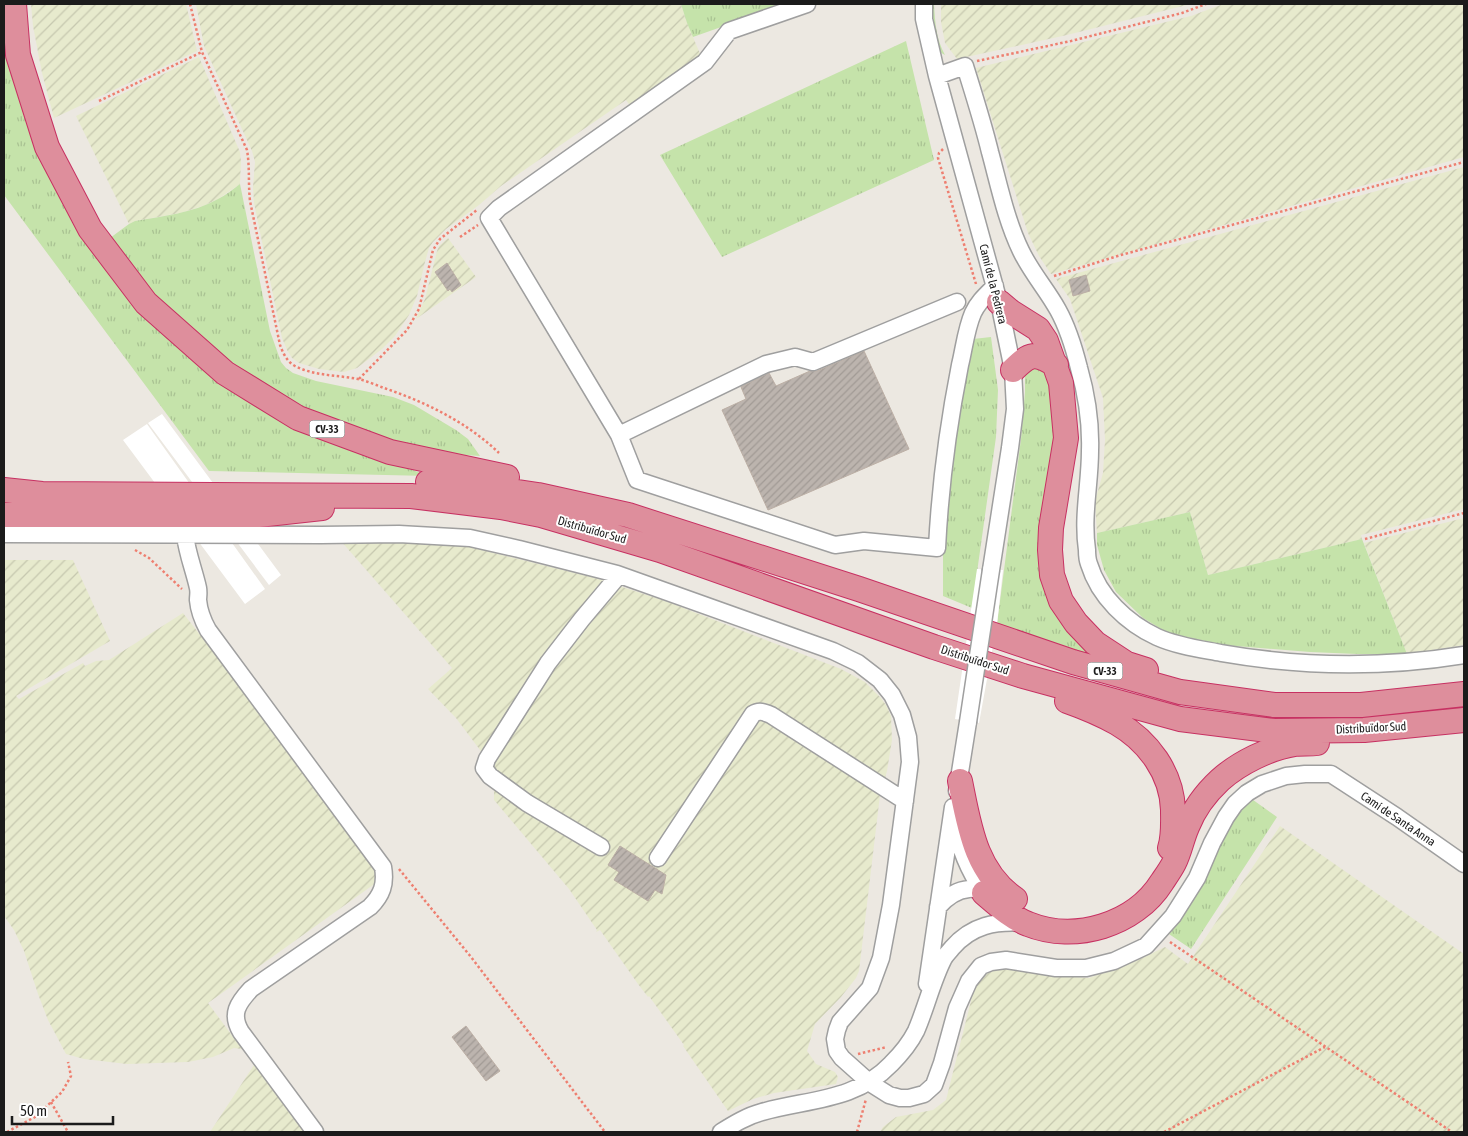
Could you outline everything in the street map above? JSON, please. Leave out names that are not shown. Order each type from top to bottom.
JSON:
[{"type":"highway","name":"CV-33","points":[[14,4],[18,56],[47,147],[90,229],[146,303],[225,372],[298,418],[390,452],[629,504],[858,589]]},
{"type":"highway","points":[[997,294],[1011,312],[1038,329],[1046,340],[1061,383],[1066,438],[1051,528],[1050,550],[1052,575],[1061,601],[1076,623],[1095,643],[1127,664],[1180,681],[1274,695],[1362,705]]},
{"type":"highway","points":[[1013,370],[1023,360],[1030,357],[1042,357],[1056,365]]},
{"type":"highway","points":[[4,475],[38,478],[276,481],[403,480],[491,488],[538,495],[628,515],[858,589]]},
{"type":"highway","name":"CV-33","points":[[4,490],[42,494],[411,496],[501,507]]},
{"type":"highway","points":[[4,516],[258,516],[363,504],[501,507]]},
{"type":"highway","name":"Distribuïdor Sud","points":[[501,507],[542,516],[660,550],[934,647],[1023,676],[1180,719],[1274,731],[1364,730],[1464,720]]},
{"type":"highway","name":"Distribuïdor Sud","points":[[858,589],[1073,662],[1180,692],[1274,705],[1362,705],[1464,694]]},
{"type":"highway","points":[[959,796],[976,848],[985,868],[1005,892],[1027,907],[1052,915],[1102,914],[1117,908],[1146,886],[1165,860],[1172,843],[1174,825],[1173,802],[1166,776],[1153,755],[1137,737],[1117,723],[1041,692],[1023,676]]},
{"type":"highway","points":[[984,893],[1026,924],[1044,929],[1067,932],[1109,925],[1128,915],[1146,901],[1161,885],[1175,862],[1187,827],[1200,804],[1220,780],[1241,764],[1294,744],[1366,741],[1464,731]]},
{"type":"street","points":[[807,4],[729,32],[706,62],[499,208],[489,218],[619,436],[637,480],[835,545],[864,541],[937,548],[941,483],[952,404],[972,314],[982,298],[997,294]]},
{"type":"street","name":"Camí de la Pedrera","points":[[924,4],[924,19],[937,76],[997,294],[1013,370],[1015,409],[968,722],[959,796]]},
{"type":"street","points":[[937,76],[965,66],[987,138],[1009,221],[1021,251],[1059,311],[1070,338],[1080,369],[1089,414],[1090,453],[1084,533],[1089,563],[1100,588],[1115,607],[1132,623],[1158,638],[1189,648],[1247,658],[1310,664],[1360,664],[1447,658],[1464,655]]},
{"type":"street","points":[[619,436],[766,364],[795,357],[813,362],[957,302]]},
{"type":"street","points":[[4,534],[399,534],[470,538],[619,575],[833,651],[858,663],[880,680],[892,695],[902,715],[908,737],[910,762],[891,905],[877,971],[870,988],[840,1022],[835,1039],[837,1051],[842,1058],[870,1083],[889,1095],[910,1098],[924,1094],[934,1084],[942,1063],[957,1008],[968,982],[980,966],[1006,960],[1056,968],[1086,968],[1114,961],[1146,946],[1158,934]]},
{"type":"street","points":[[185,535],[199,591],[200,612],[203,622],[383,867],[384,882],[382,892],[370,907],[251,989],[243,997],[237,1008],[236,1024],[241,1032],[315,1132]]},
{"type":"street","points":[[601,847],[527,803],[490,776],[484,768],[487,759],[548,663],[619,575]]},
{"type":"street","points":[[658,858],[753,714],[758,712],[765,712],[771,715],[905,801]]},
{"type":"street","name":"Camí de Santa Anna","points":[[1158,934],[1173,916],[1197,878],[1212,843],[1235,804],[1247,793],[1262,784],[1286,776],[1332,774],[1464,864]]},
{"type":"street","points":[[959,796],[962,826],[967,849],[982,879],[987,903],[985,913],[977,928]]},
{"type":"street","points":[[925,1008],[929,963],[959,796]]},
{"type":"street","points":[[938,907],[953,894],[969,889],[998,898],[1022,914],[1050,922],[1075,924],[1102,914]]},
{"type":"street","points":[[721,1132],[739,1121],[760,1112],[847,1093],[870,1083],[890,1066],[904,1050],[915,1032],[943,958],[959,940],[977,928],[996,923],[1026,924]]},
{"type":"path","points":[[190,4],[202,52],[247,150],[250,165],[248,182],[250,201],[280,345],[285,357],[293,365],[304,370],[360,379],[434,408],[485,439],[499,453]]},
{"type":"path","points":[[965,66],[970,63],[1071,41],[1182,13],[1206,4]]},
{"type":"path","points":[[99,101],[202,52]]},
{"type":"path","points":[[947,147],[938,153],[938,158],[976,285]]},
{"type":"path","points":[[1040,280],[1121,255],[1464,162]]},
{"type":"path","points":[[460,237],[489,218]]},
{"type":"path","points":[[1365,539],[1464,513]]},
{"type":"path","points":[[1158,934],[1452,1132]]},
{"type":"path","points":[[1164,1132],[1325,1046]]},
{"type":"path","points":[[8,1132],[35,1118],[62,1092],[71,1076],[68,1062]]},
{"type":"path","points":[[857,1132],[870,1083]]},
{"type":"path","points":[[51,1102],[68,1132]]},
{"type":"green space","points":[[31,4],[186,4],[197,51],[54,118],[42,73]]},
{"type":"green space","points":[[196,4],[681,4],[701,56],[631,107],[626,100],[501,186],[446,229],[429,248],[417,296],[409,315],[395,336],[382,349],[357,368],[344,372],[319,369],[299,363],[292,358],[282,338],[254,203],[255,162],[252,151],[204,46]]},
{"type":"green space","points":[[681,4],[786,4],[693,37]]},
{"type":"green space","points":[[931,4],[934,4],[938,37],[945,55],[940,52],[934,40]]},
{"type":"green space","points":[[941,4],[1191,4],[1067,35],[957,59],[945,43],[941,22]]},
{"type":"green space","points":[[1223,4],[1464,4],[1464,157],[1051,274],[1039,256],[1028,233],[976,68],[1191,16]]},
{"type":"green space","points":[[4,6],[34,134],[190,354],[402,466],[429,476],[209,471],[4,195]]},
{"type":"green space","points":[[906,41],[934,160],[722,257],[660,155]]},
{"type":"green space","points":[[199,57],[240,152],[240,184],[218,199],[203,206],[129,224],[76,116]]},
{"type":"green space","points":[[1464,167],[1464,509],[1361,535],[1362,539],[1208,575],[1190,512],[1097,533],[1095,501],[1103,473],[1105,440],[1103,398],[1070,299],[1056,279]]},
{"type":"green space","points":[[240,184],[270,331],[281,362],[286,368],[293,373],[316,381],[393,397],[414,405],[468,439],[480,456],[422,452],[310,413],[236,371],[156,298],[110,238],[135,221],[178,213],[208,204],[224,196]]},
{"type":"green space","points":[[448,238],[476,277],[416,319],[425,299],[437,251],[439,246]]},
{"type":"green space","points":[[991,337],[998,390],[996,437],[972,608],[943,596],[943,552],[956,418],[973,339]]},
{"type":"green space","points":[[1038,367],[1047,371],[1051,382],[1056,432],[1043,553],[1100,658],[997,624],[1021,439],[1025,371]]},
{"type":"green space","points":[[1190,512],[1208,575],[1362,539],[1407,654],[1310,652],[1224,645],[1168,633],[1143,618],[1116,592],[1104,570],[1097,545],[1097,533]]},
{"type":"green space","points":[[1464,518],[1464,645],[1407,654],[1364,543]]},
{"type":"green space","points":[[340,540],[461,545],[595,578],[668,602],[841,669],[865,682],[880,697],[891,716],[892,740],[887,771],[880,795],[859,971],[856,978],[841,997],[815,1024],[807,1051],[816,1064],[835,1072],[838,1077],[836,1084],[774,1093],[753,1099],[728,1111],[684,1045],[600,930],[596,932],[597,930],[569,889],[494,800],[494,777],[483,754],[456,718],[428,689],[452,668]]},
{"type":"green space","points":[[4,560],[73,560],[110,641],[16,696],[19,699],[83,663],[85,666],[96,661],[109,660],[183,613],[265,718],[375,869],[380,880],[208,1003],[242,1049],[234,1048],[213,1057],[188,1062],[127,1064],[84,1059],[66,1054],[48,1020],[24,951],[14,930],[4,916]]},
{"type":"green space","points":[[1249,797],[1277,817],[1191,949],[1169,934],[1205,879],[1229,821]]},
{"type":"green space","points":[[1280,826],[1464,954],[1464,1132],[880,1132],[883,1127],[896,1117],[933,1110],[946,1100],[973,993],[980,979],[992,970],[1005,969],[1046,975],[1089,978],[1136,961],[1165,947],[1188,964]]},
{"type":"green space","points":[[254,1065],[304,1132],[210,1132]]},
{"type":"pier","points":[[162,414],[281,575],[269,585],[148,423]]},
{"type":"pier","points":[[147,424],[265,589],[245,604],[123,440]]},
{"type":"pier","points":[[977,569],[1003,570],[997,624],[979,723],[955,719]]},
{"type":"building","points":[[447,263],[461,285],[452,292],[450,289],[448,291],[435,272]]},
{"type":"building","points":[[1086,275],[1090,291],[1073,296],[1069,280]]},
{"type":"building","points":[[864,351],[909,449],[768,510],[722,410],[746,399],[741,387],[769,373],[776,386]]},
{"type":"building","points":[[620,846],[666,875],[662,894],[655,890],[648,901],[614,880],[619,872],[608,865]]},
{"type":"building","points":[[466,1026],[500,1071],[486,1081],[452,1037]]}]
